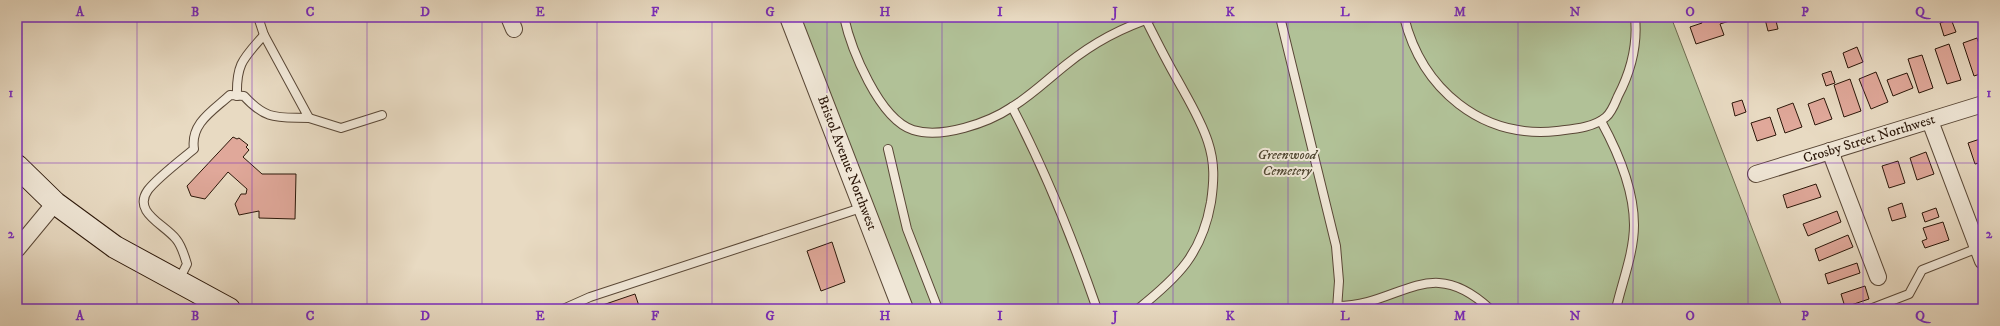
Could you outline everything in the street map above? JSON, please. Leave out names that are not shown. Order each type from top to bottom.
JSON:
[{"type":"main road","points":[[17,166],[55,203],[115,247],[229,309]]},
{"type":"street","name":"Bristol Avenue Northwest","points":[[790,17],[903,309]]},
{"type":"street","name":"Crosby Street Northwest","points":[[1756,174],[1983,104]]},
{"type":"street","points":[[1930,121],[1981,255]]},
{"type":"street","points":[[1830,152],[1878,276]]},
{"type":"street","points":[[17,250],[55,203]]},
{"type":"lane","points":[[258,17],[264,34],[309,118]]},
{"type":"lane","points":[[844,17],[853,48],[864,74],[880,100],[903,125],[913,130],[924,132],[952,130],[979,123],[1012,107],[1068,63],[1100,41],[1155,17]]},
{"type":"lane","points":[[1280,17],[1336,246],[1339,275],[1337,307],[1355,304],[1434,282],[1449,283],[1466,290],[1490,309]]},
{"type":"lane","points":[[1404,17],[1416,52],[1428,72],[1450,96],[1479,118],[1514,131],[1538,133],[1579,128],[1601,121],[1609,114],[1630,72],[1635,47],[1635,17]]},
{"type":"lane","points":[[1138,309],[1162,290],[1188,261],[1196,248],[1203,234],[1207,220],[1214,174],[1211,154],[1202,128],[1146,20]]},
{"type":"lane","points":[[237,96],[236,78],[238,67],[245,56],[264,34]]},
{"type":"lane","points":[[178,281],[187,264],[182,250],[172,235],[147,214],[143,201],[148,190],[194,149],[193,142],[198,124],[230,95],[244,96],[257,110],[271,116],[309,118],[341,128],[382,115]]},
{"type":"lane","points":[[1012,107],[1038,159],[1055,199],[1097,309]]},
{"type":"lane","points":[[1601,121],[1613,143],[1624,173],[1633,213],[1633,238],[1616,309]]},
{"type":"lane","points":[[888,149],[907,229],[938,309]]},
{"type":"lane","points":[[564,309],[590,297],[864,207]]},
{"type":"lane","points":[[1870,309],[1909,294],[1922,270],[1981,255]]},
{"type":"green space","name":"Greenwood Cemetery","points":[[792,17],[1671,17],[1783,309],[902,309]]},
{"type":"building","points":[[1700,17],[1742,17],[1720,24],[1724,35],[1696,44],[1690,27],[1702,23]]},
{"type":"building","points":[[1775,17],[1778,29],[1768,31],[1765,19]]},
{"type":"building","points":[[1821,17],[1836,17],[1823,21]]},
{"type":"building","points":[[1951,19],[1956,32],[1944,36],[1940,23]]},
{"type":"building","points":[[1977,38],[1983,55],[1983,73],[1974,76],[1963,43]]},
{"type":"building","points":[[1949,44],[1961,80],[1947,84],[1935,49]]},
{"type":"building","points":[[1857,47],[1863,62],[1848,68],[1843,53]]},
{"type":"building","points":[[1922,55],[1933,88],[1919,93],[1908,59]]},
{"type":"building","points":[[1831,71],[1835,83],[1826,86],[1822,74]]},
{"type":"building","points":[[1876,72],[1888,102],[1871,109],[1859,79]]},
{"type":"building","points":[[1907,73],[1913,88],[1893,96],[1887,80]]},
{"type":"building","points":[[1850,79],[1861,111],[1844,117],[1834,85]]},
{"type":"building","points":[[1824,98],[1832,119],[1815,125],[1808,104]]},
{"type":"building","points":[[1742,100],[1746,112],[1735,116],[1732,103]]},
{"type":"building","points":[[1793,103],[1802,127],[1785,133],[1777,109]]},
{"type":"building","points":[[1770,117],[1776,135],[1757,141],[1751,123]]},
{"type":"building","points":[[233,137],[237,139],[239,138],[248,145],[246,147],[249,150],[243,157],[262,174],[296,174],[295,219],[259,218],[259,211],[239,215],[235,204],[241,194],[246,194],[247,189],[228,172],[205,199],[191,196],[187,186]]},
{"type":"building","points":[[1983,138],[1983,162],[1975,164],[1968,143]]},
{"type":"building","points":[[1926,152],[1934,174],[1917,180],[1910,158]]},
{"type":"building","points":[[1898,161],[1905,183],[1889,188],[1882,166]]},
{"type":"building","points":[[1816,184],[1821,197],[1787,208],[1783,195]]},
{"type":"building","points":[[1902,203],[1906,217],[1892,221],[1888,208]]},
{"type":"building","points":[[1936,208],[1939,217],[1925,222],[1922,213]]},
{"type":"building","points":[[1837,211],[1841,222],[1808,236],[1803,224]]},
{"type":"building","points":[[1943,222],[1949,240],[1925,248],[1922,241],[1927,239],[1923,228]]},
{"type":"building","points":[[1848,235],[1853,247],[1819,261],[1815,249]]},
{"type":"building","points":[[832,242],[845,282],[821,291],[807,251]]},
{"type":"building","points":[[1857,263],[1860,273],[1828,284],[1825,274]]},
{"type":"building","points":[[1865,286],[1869,299],[1845,307],[1841,294]]},
{"type":"building","points":[[635,294],[640,309],[591,309]]}]
